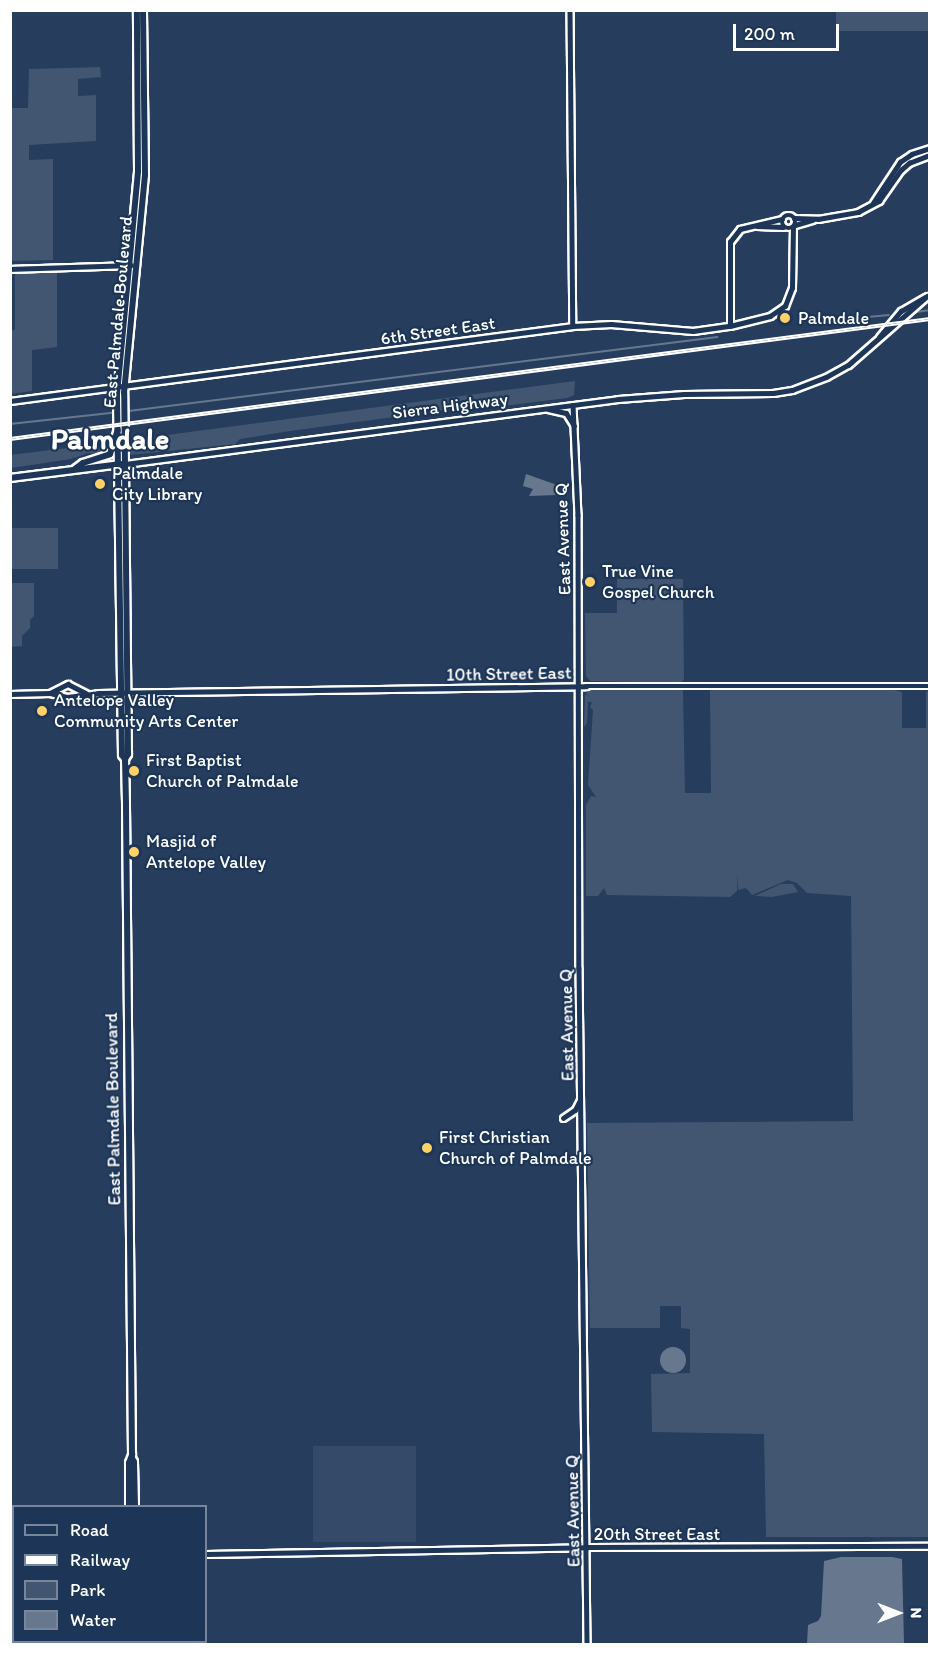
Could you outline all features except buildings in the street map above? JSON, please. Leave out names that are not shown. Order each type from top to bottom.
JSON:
[{"type":"highway","name":"East Palmdale Boulevard","points":[[122,464],[118,429],[139,161],[137,10]]},
{"type":"highway","name":"East Palmdale Boulevard","points":[[132,265],[145,176],[143,10]]},
{"type":"highway","name":"East Palmdale Boulevard","points":[[121,386],[124,693],[128,754],[125,759],[132,1458],[129,1474],[129,1505]]},
{"type":"highway","points":[[74,470],[83,463],[110,454],[118,429]]},
{"type":"highway","name":"Sierra Highway","points":[[10,478],[122,464]]},
{"type":"highway","name":"East Palmdale Boulevard","points":[[132,1458],[135,1504]]},
{"type":"highway","points":[[129,1474],[135,1504]]},
{"type":"main road","name":"Sierra Highway","points":[[122,464],[645,396],[764,394],[792,390],[826,377],[848,365],[928,295]]},
{"type":"main road","points":[[546,408],[566,413],[574,426]]},
{"type":"street","points":[[570,10],[573,326]]},
{"type":"street","points":[[873,203],[892,170],[900,162],[912,154],[930,148]]},
{"type":"street","points":[[730,326],[730,242],[736,231],[782,219],[788,215],[794,218],[818,219],[852,215],[883,195],[901,170],[915,159],[930,155]]},
{"type":"street","name":"6th Street East","points":[[10,401],[573,326],[611,324],[684,331],[730,326],[770,316],[785,306],[792,288],[794,218]]},
{"type":"street","points":[[782,219],[783,227]]},
{"type":"street","points":[[757,226],[794,226],[818,219]]},
{"type":"street","points":[[10,269],[132,265]]},
{"type":"street","name":"East Avenue Q","points":[[573,405],[578,515],[587,1644]]},
{"type":"street","points":[[10,694],[50,693],[71,696],[74,689],[68,684],[50,693]]},
{"type":"street","name":"10th Street East","points":[[71,696],[124,693],[579,686],[930,686]]},
{"type":"street","points":[[61,688],[62,695]]},
{"type":"street","name":"10th Street East","points":[[74,689],[88,694]]},
{"type":"street","points":[[563,1118],[575,1110],[581,1097]]},
{"type":"street","name":"20th Street East","points":[[207,1554],[588,1547],[930,1546]]},
{"type":"shaded area","points":[[313,1446],[416,1446],[416,1542],[313,1542]]},
{"type":"green space","points":[[836,11],[929,11],[929,31],[836,31]]},
{"type":"green space","points":[[100,67],[101,77],[78,79],[78,96],[96,95],[96,141],[29,145],[29,160],[53,159],[53,260],[11,261],[11,108],[28,108],[29,69]]},
{"type":"green space","points":[[57,271],[57,347],[32,350],[32,391],[11,394],[10,330],[15,330],[15,272]]},
{"type":"green space","points":[[575,381],[574,395],[567,398],[512,405],[483,405],[290,431],[240,439],[235,444],[130,455],[129,440]]},
{"type":"green space","points":[[109,443],[109,448],[104,453],[88,453],[71,459],[11,468],[10,455]]},
{"type":"green space","points":[[12,528],[58,528],[58,569],[12,569]]},
{"type":"green space","points":[[617,579],[683,579],[684,679],[681,683],[590,681],[586,676],[585,613],[617,613]]},
{"type":"green space","points":[[11,583],[34,583],[34,616],[30,620],[30,628],[22,636],[22,646],[11,647]]},
{"type":"green space","points":[[891,689],[902,692],[902,728],[926,728],[926,692],[930,690],[929,1537],[766,1537],[764,1434],[652,1432],[651,1374],[690,1373],[690,1329],[681,1328],[681,1306],[660,1306],[660,1328],[590,1328],[587,1123],[853,1121],[851,896],[807,893],[797,883],[788,880],[752,895],[746,888],[738,890],[738,873],[737,891],[730,897],[607,895],[604,888],[598,896],[586,896],[586,805],[591,796],[596,797],[588,785],[593,710],[590,707],[592,702],[588,702],[587,723],[584,727],[585,696],[589,690],[683,690],[685,793],[711,793],[710,690]]},
{"type":"green space","points":[[781,884],[793,884],[798,892],[772,897],[755,896]]},
{"type":"water","points":[[526,474],[557,485],[557,495],[529,496],[533,489],[523,486]]},
{"type":"water","points":[[673,1347],[682,1351],[686,1360],[682,1369],[673,1373],[664,1369],[660,1360],[664,1351]]},
{"type":"water","points":[[841,1557],[902,1559],[904,1644],[807,1644],[808,1625],[818,1621],[821,1616],[824,1561]]},
{"type":"waterway","points":[[916,312],[930,310]]},
{"type":"waterway","points":[[825,321],[889,315]]},
{"type":"waterway","points":[[129,411],[717,337]]},
{"type":"waterway","points":[[10,424],[112,413]]},
{"type":"railway","points":[[10,439],[930,319]]},
{"type":"place","name":"Palmdale","points":[[785,318]]},
{"type":"place","name":"Palmdale City Library","points":[[100,484]]},
{"type":"place","name":"True Vine Gospel Church","points":[[590,582]]},
{"type":"place","name":"Antelope Valley Community Arts Center","points":[[42,711]]},
{"type":"place","name":"First Baptist Church of Palmdale","points":[[134,771]]},
{"type":"place","name":"Masjid of Antelope Valley","points":[[134,852]]},
{"type":"place","name":"First Christian Church of Palmdale","points":[[427,1148]]},
{"type":"district","name":"Palmdale","points":[[110,439]]}]
